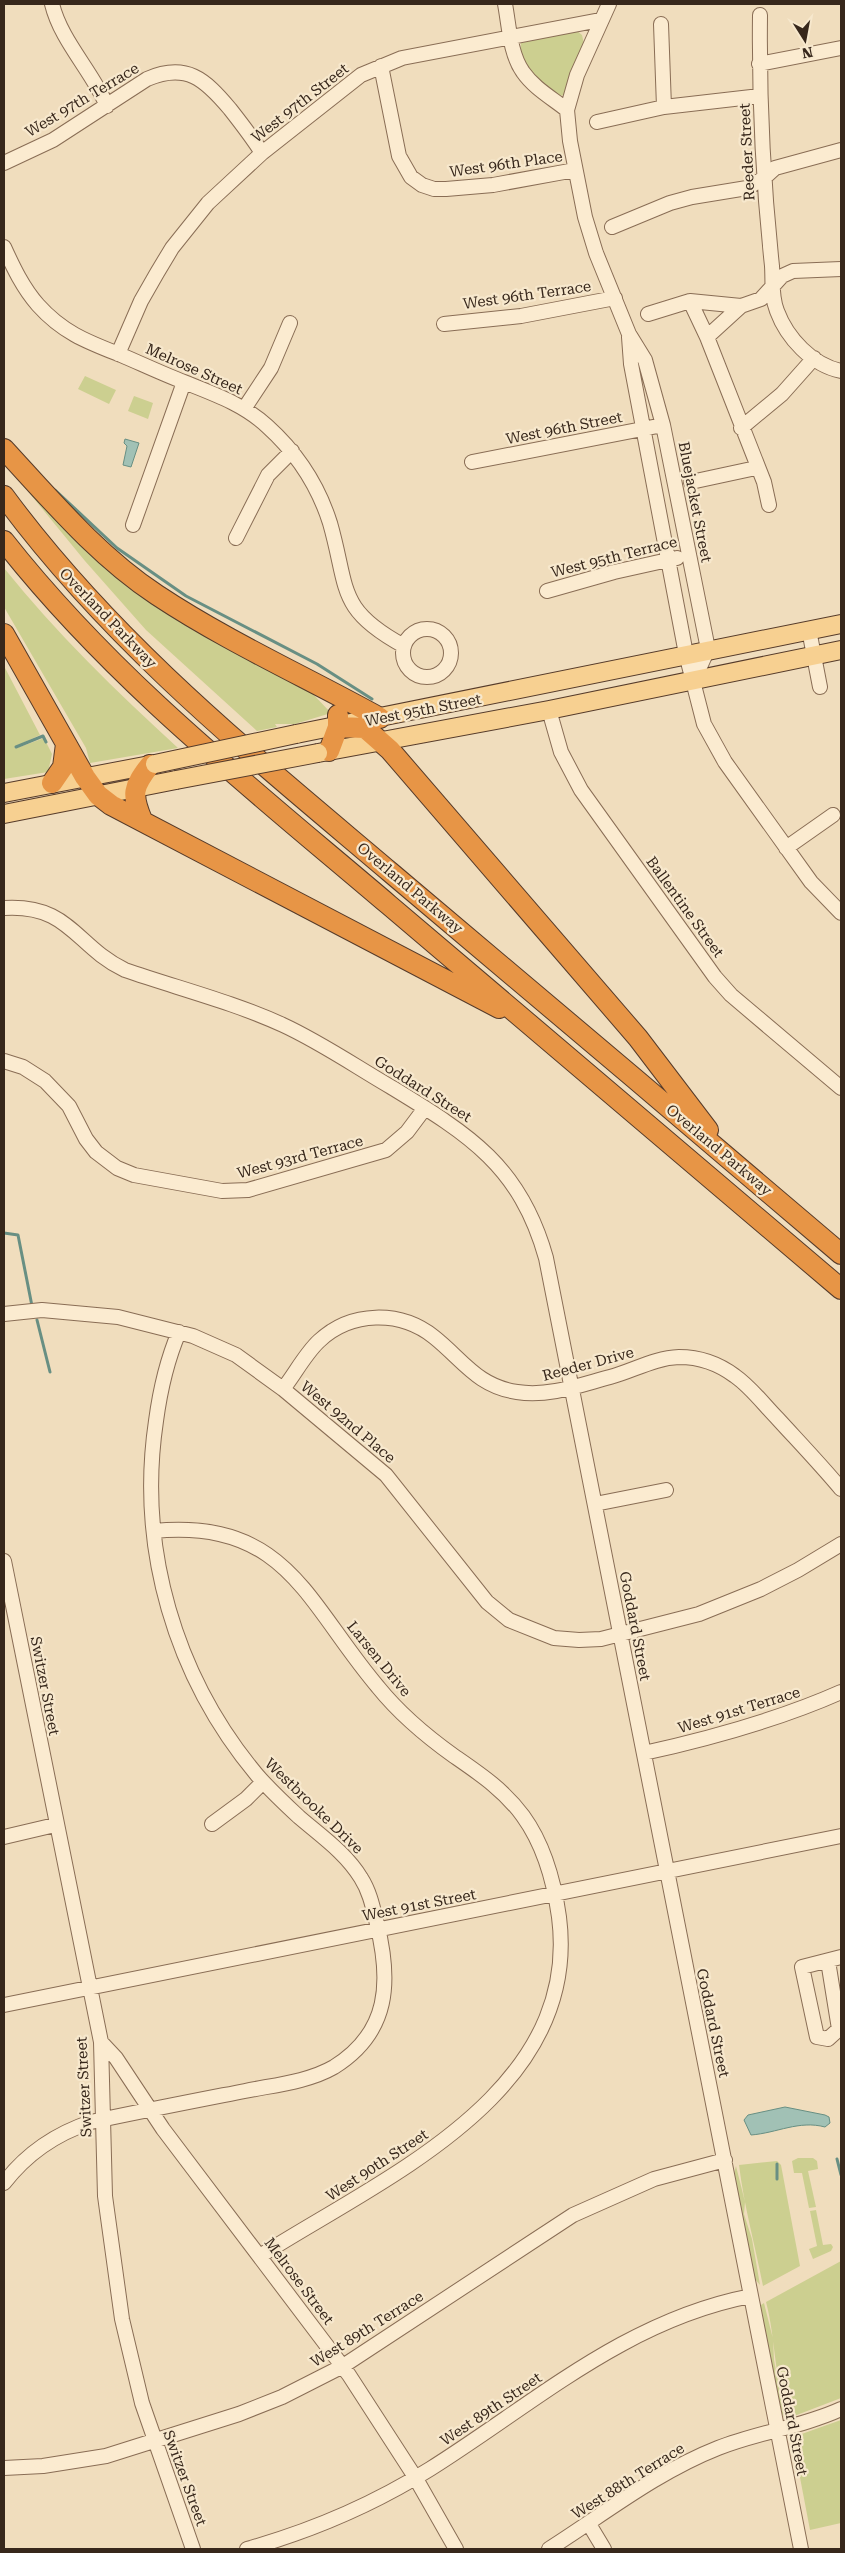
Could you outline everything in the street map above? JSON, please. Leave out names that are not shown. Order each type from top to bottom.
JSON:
[{"type":"highway","points":[[4,449],[81,533],[133,578],[192,617],[326,691],[380,718]]},
{"type":"highway","name":"Overland Parkway","points":[[4,496],[34,536],[98,611],[175,687],[223,730],[841,1254]]},
{"type":"highway","name":"Overland Parkway","points":[[4,541],[47,594],[87,638],[172,720],[841,1289]]},
{"type":"highway","points":[[4,634],[85,777],[98,795],[112,805],[439,978],[527,1022]]},
{"type":"highway","points":[[323,752],[338,726],[338,714],[333,701],[326,691]]},
{"type":"highway","points":[[338,726],[365,728],[382,742],[638,1038],[732,1162]]},
{"type":"highway","points":[[52,784],[63,767],[66,744]]},
{"type":"highway","points":[[142,820],[134,801],[134,789],[152,764]]},
{"type":"main road","name":"West 95th Street","points":[[4,793],[380,718],[708,649],[841,624]]},
{"type":"main road","name":"West 95th Street","points":[[4,814],[549,710],[841,650]]},
{"type":"street","points":[[52,4],[60,25],[100,90],[107,106]]},
{"type":"street","points":[[505,4],[511,36],[521,70],[533,84],[567,110]]},
{"type":"street","name":"Bluejacket Street","points":[[609,4],[600,20],[577,75],[567,110],[575,170],[596,252],[629,334],[645,360],[663,425],[708,649]]},
{"type":"street","name":"Reeder Street","points":[[760,15],[760,96],[773,300],[789,334],[799,347],[814,358]]},
{"type":"street","name":"West 97th Street","points":[[118,354],[141,301],[172,248],[208,203],[262,153],[350,83],[402,58],[600,20]]},
{"type":"street","points":[[661,24],[664,107]]},
{"type":"street","points":[[759,64],[841,48]]},
{"type":"street","name":"West 96th Place","points":[[382,66],[399,156],[407,173],[422,185],[446,189],[493,185],[575,170]]},
{"type":"street","name":"West 97th Terrace","points":[[4,163],[53,140],[160,73],[172,72],[196,76],[208,84],[218,94],[262,153]]},
{"type":"street","points":[[597,122],[664,107],[760,96]]},
{"type":"street","points":[[612,227],[670,203],[692,197],[747,188],[764,178],[775,168],[841,150]]},
{"type":"street","name":"Melrose Street","points":[[4,246],[24,285],[54,320],[85,341],[227,399],[266,425],[292,450],[309,475],[321,499],[330,523],[342,581],[349,598],[368,624],[404,646]]},
{"type":"street","points":[[648,314],[690,301],[741,306],[761,300],[782,276],[793,271],[841,269]]},
{"type":"street","name":"West 96th Terrace","points":[[444,324],[521,316],[615,298]]},
{"type":"street","points":[[690,301],[707,337],[766,490],[769,505]]},
{"type":"street","points":[[707,337],[741,306]]},
{"type":"street","points":[[244,409],[271,368],[290,323]]},
{"type":"street","name":"Bluejacket Street","points":[[629,334],[631,364],[643,428],[686,654],[694,680],[700,711],[715,747],[810,882],[841,913]]},
{"type":"street","points":[[742,428],[782,394],[814,358],[823,364],[841,370]]},
{"type":"street","points":[[133,525],[184,382]]},
{"type":"street","name":"West 96th Street","points":[[472,462],[663,425]]},
{"type":"street","points":[[236,538],[268,474],[292,450]]},
{"type":"street","points":[[691,482],[756,468]]},
{"type":"street","name":"West 95th Terrace","points":[[546,591],[614,572],[689,556]]},
{"type":"street","points":[[809,630],[820,687]]},
{"type":"street","points":[[694,680],[708,649]]},
{"type":"street","name":"Ballentine Street","points":[[549,710],[561,752],[574,778],[715,978],[731,994],[841,1088]]},
{"type":"street","points":[[786,848],[833,815]]},
{"type":"street","name":"Goddard Street","points":[[4,908],[34,910],[50,915],[64,922],[107,962],[125,970],[282,1024],[332,1051],[461,1130],[485,1151],[514,1186],[528,1208],[546,1258],[801,2549]]},
{"type":"street","name":"West 93rd Terrace","points":[[4,1061],[23,1067],[46,1080],[68,1106],[86,1139],[96,1152],[117,1168],[134,1175],[222,1191],[248,1190],[386,1150],[407,1132],[425,1108]]},
{"type":"street","name":"West 92nd Place","points":[[4,1314],[42,1310],[98,1314],[179,1332],[236,1355],[283,1389],[369,1459],[397,1486],[472,1585],[502,1615],[520,1625],[560,1639],[579,1640],[620,1634],[676,1621],[733,1601],[798,1570],[841,1544]]},
{"type":"street","name":"Reeder Drive","points":[[283,1389],[314,1347],[328,1334],[348,1323],[372,1318],[401,1320],[423,1329],[435,1337],[471,1372],[500,1388],[540,1394],[616,1376],[664,1359],[696,1358],[712,1363],[736,1376],[746,1385],[841,1489]]},
{"type":"street","name":"Westbrooke Drive","points":[[4,2183],[18,2165],[53,2138],[74,2127],[292,2082],[327,2071],[346,2058],[369,2033],[382,2008],[386,1992],[386,1965],[370,1896],[361,1878],[349,1862],[264,1782],[228,1736],[204,1697],[176,1634],[161,1582],[151,1498],[153,1439],[159,1398],[179,1332]]},
{"type":"street","points":[[595,1504],[666,1490]]},
{"type":"street","name":"Larsen Drive","points":[[154,1531],[197,1529],[235,1537],[251,1544],[288,1569],[312,1597],[353,1656],[384,1694],[419,1728],[498,1787],[513,1803],[534,1834],[552,1878],[555,1894]]},
{"type":"street","name":"Switzer Street","points":[[4,1561],[7,1592],[88,1988],[101,2042],[105,2196],[116,2286],[134,2373],[154,2441],[193,2549]]},
{"type":"street","name":"West 91st Terrace","points":[[644,1753],[728,1733],[783,1715],[841,1692]]},
{"type":"street","points":[[212,1824],[246,1799],[264,1782]]},
{"type":"street","points":[[4,1837],[55,1825]]},
{"type":"street","name":"West 91st Street","points":[[4,2004],[841,1836]]},
{"type":"street","name":"West 90th Street","points":[[260,2256],[400,2173],[442,2143],[477,2111],[517,2068],[543,2027],[557,1988],[561,1934],[555,1894]]},
{"type":"street","points":[[828,1961],[839,2029],[828,2039],[816,2037],[802,1967],[841,1957]]},
{"type":"street","name":"Melrose Street","points":[[101,2042],[116,2058],[150,2110],[343,2366],[415,2478],[456,2549]]},
{"type":"street","name":"West 89th Terrace","points":[[4,2468],[78,2462],[154,2441],[256,2407],[343,2366],[573,2215],[654,2179],[725,2160]]},
{"type":"street","name":"West 89th Street","points":[[247,2549],[327,2521],[415,2478],[618,2344],[678,2316],[751,2296]]},
{"type":"street","name":"West 88th Terrace","points":[[549,2549],[683,2463],[719,2447],[814,2421],[841,2409]]},
{"type":"street","points":[[589,2524],[604,2549]]},
{"type":"green space","points":[[576,30],[582,35],[584,44],[565,94],[561,96],[546,87],[532,75],[523,60],[521,43]]},
{"type":"green space","points":[[85,376],[116,390],[109,404],[78,389]]},
{"type":"green space","points":[[134,396],[153,403],[148,419],[128,411]]},
{"type":"green space","points":[[8,467],[63,523],[311,692],[331,713],[295,724],[275,724],[277,727],[257,731],[146,630],[85,561]]},
{"type":"green space","points":[[4,568],[44,616],[87,661],[178,748],[90,763],[86,748],[4,607]]},
{"type":"green space","points":[[4,666],[40,735],[14,747],[17,748],[44,738],[52,754],[48,772],[4,779]]},
{"type":"green space","points":[[798,2158],[813,2158],[817,2161],[818,2169],[808,2171],[816,2207],[809,2208],[802,2173],[794,2173],[792,2161]]},
{"type":"green space","points":[[777,2161],[781,2165],[800,2266],[763,2286],[739,2165]]},
{"type":"green space","points":[[736,2166],[745,2202],[744,2214],[752,2239],[760,2285],[755,2279],[734,2173]]},
{"type":"green space","points":[[816,2210],[823,2245],[831,2244],[833,2247],[831,2251],[813,2259],[809,2249],[817,2246],[810,2211]]},
{"type":"green space","points":[[841,2261],[841,2398],[789,2418],[780,2390],[766,2302]]},
{"type":"green space","points":[[764,2303],[773,2339],[774,2360],[785,2419],[782,2414],[761,2310],[761,2305]]},
{"type":"green space","points":[[841,2420],[841,2523],[810,2530],[794,2446],[796,2436]]},
{"type":"shaded area","points":[[125,439],[139,443],[131,467],[123,465],[127,446],[124,443]]},
{"type":"shaded area","points":[[785,2107],[825,2115],[829,2117],[830,2123],[825,2127],[806,2125],[751,2135],[744,2120],[748,2115]]},
{"type":"waterway","points":[[55,490],[117,548],[186,596],[317,664],[372,699]]},
{"type":"waterway","points":[[16,747],[43,736],[46,742]]},
{"type":"waterway","points":[[4,1233],[18,1235],[32,1306]]},
{"type":"waterway","points":[[37,1320],[50,1372]]},
{"type":"waterway","points":[[837,2159],[841,2175]]},
{"type":"waterway","points":[[777,2164],[777,2179]]}]
